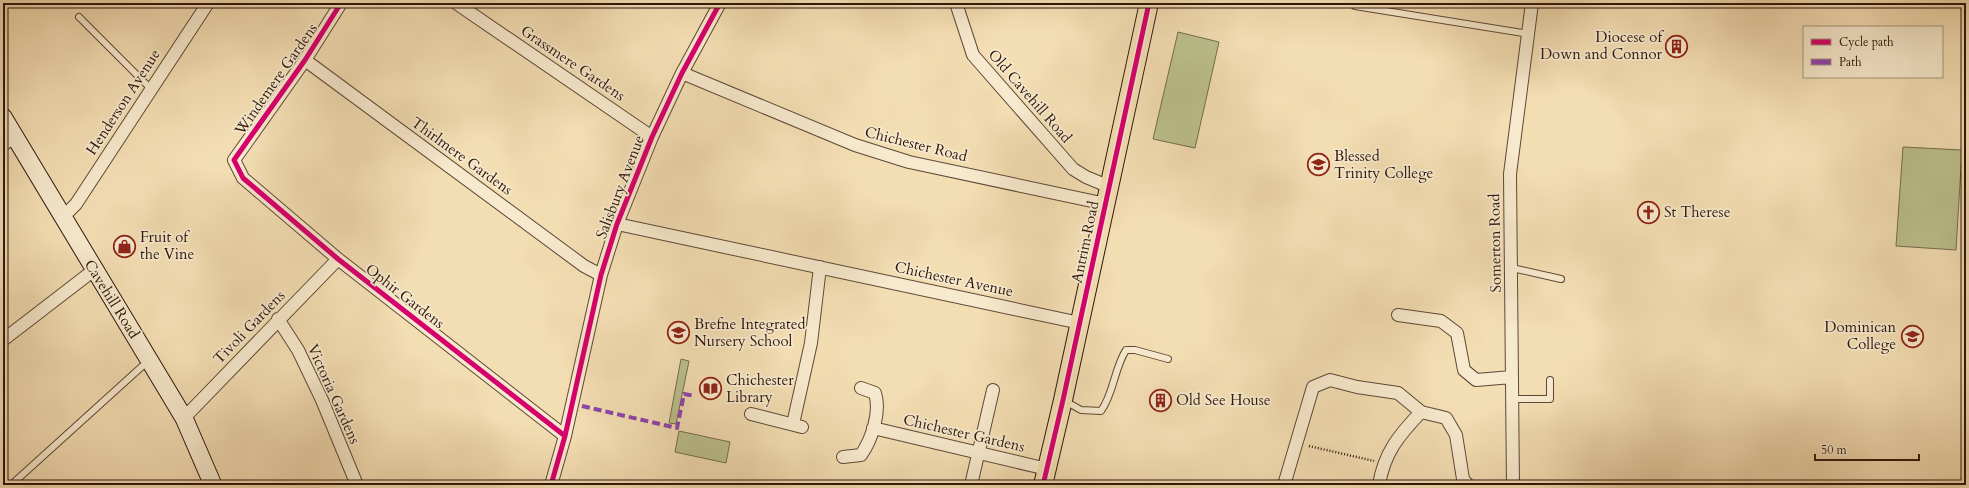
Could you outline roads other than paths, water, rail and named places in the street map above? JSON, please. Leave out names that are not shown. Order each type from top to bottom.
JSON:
[{"type":"main road","name":"Antrim Road","points":[[1045,477],[1149,3]]},
{"type":"main road","name":"Cavehill Road","points":[[3,117],[9,141],[62,218],[184,418],[213,485]]},
{"type":"street","name":"Henderson Avenue","points":[[62,218],[76,204],[208,3]]},
{"type":"street","name":"Windemere Gardens","points":[[238,168],[234,160],[305,60],[341,3]]},
{"type":"street","name":"Grassmere Gardens","points":[[456,3],[652,137]]},
{"type":"street","name":"Salisbury Avenue","points":[[552,485],[565,436],[601,275],[616,224],[652,137],[682,73],[720,3]]},
{"type":"street","name":"Old Cavehill Road","points":[[956,3],[973,55],[1073,169],[1086,177],[1110,186]]},
{"type":"street","name":"Somerton Road","points":[[1513,485],[1510,174],[1532,3]]},
{"type":"street","name":"Thirlmere Gardens","points":[[305,60],[584,266],[601,275]]},
{"type":"street","name":"Chichester Road","points":[[682,73],[856,145],[909,162],[1106,204]]},
{"type":"street","name":"Ophir Gardens","points":[[238,168],[243,178],[338,259],[565,436]]},
{"type":"street","name":"Chichester Avenue","points":[[616,224],[1080,323]]},
{"type":"street","name":"Tivoli Gardens","points":[[184,418],[278,319],[338,259]]},
{"type":"street","points":[[751,414],[797,426],[811,343],[820,267]]},
{"type":"street","points":[[3,340],[94,270]]},
{"type":"street","points":[[1398,315],[1441,321],[1457,333],[1464,370],[1476,380],[1512,378]]},
{"type":"street","name":"Victoria Gardens","points":[[278,319],[298,350],[322,400],[357,485]]},
{"type":"street","points":[[1284,485],[1313,387],[1330,380],[1357,387],[1398,392],[1421,412],[1446,418],[1456,435],[1463,479],[1468,485]]},
{"type":"street","points":[[843,457],[861,455],[868,445],[873,428],[878,402],[875,393],[861,388]]},
{"type":"street","points":[[971,485],[994,390]]},
{"type":"street","points":[[1379,485],[1384,463],[1400,434],[1421,412]]},
{"type":"street","name":"Chichester Gardens","points":[[873,428],[978,453],[1045,477]]},
{"type":"lane","points":[[1356,6],[1529,34]]},
{"type":"lane","points":[[79,17],[151,88]]},
{"type":"lane","points":[[1512,268],[1561,278]]},
{"type":"lane","points":[[1063,400],[1081,410],[1101,411],[1108,401],[1121,357],[1126,350],[1135,350],[1168,359]]},
{"type":"lane","points":[[11,485],[150,360]]},
{"type":"lane","points":[[1513,399],[1550,399],[1550,380]]},
{"type":"place","name":"Diocese of Down and Connor","points":[[1677,46]]},
{"type":"place","name":"Blessed Trinity College","points":[[1318,165]]},
{"type":"place","name":"St Therese","points":[[1648,212]]},
{"type":"place","name":"Fruit of the Vine","points":[[124,246]]},
{"type":"place","name":"Brefne Integrated Nursery School","points":[[679,333]]},
{"type":"place","name":"Dominican College","points":[[1912,336]]},
{"type":"place","name":"Chichester Library","points":[[711,389]]},
{"type":"place","name":"Old See House","points":[[1161,400]]}]
